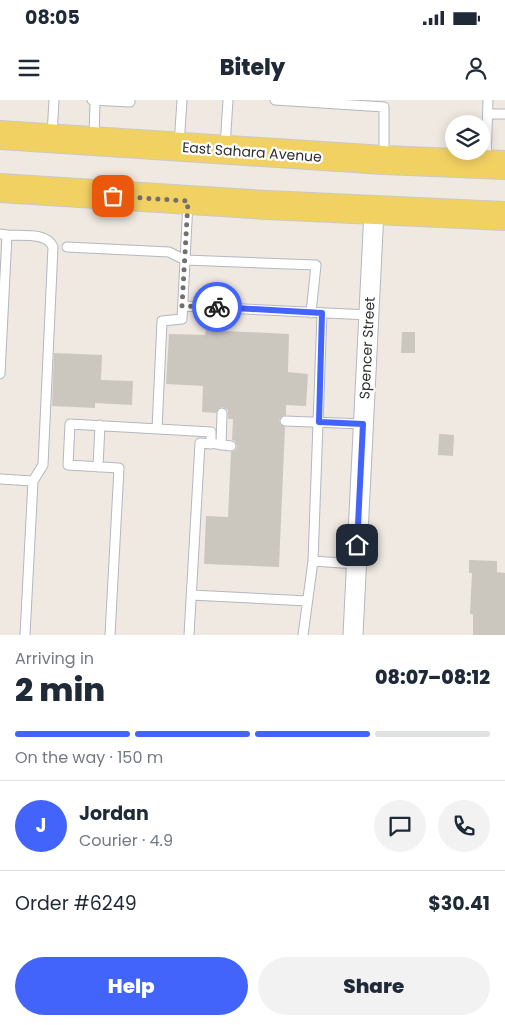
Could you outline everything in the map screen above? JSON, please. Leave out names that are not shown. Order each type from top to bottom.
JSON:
[{"type":"main road","name":"East Sahara Avenue","points":[[0,135],[384,160],[496,165]]},
{"type":"main road","points":[[0,188],[188,201],[505,216]]},
{"type":"street","name":"Spencer Street","points":[[353,635],[374,211]]},
{"type":"lane","points":[[52,139],[54,100]]},
{"type":"lane","points":[[94,142],[94,100],[130,102],[130,100]]},
{"type":"lane","points":[[179,147],[182,100]]},
{"type":"lane","points":[[225,150],[228,100]]},
{"type":"lane","points":[[275,100],[384,107],[384,160]]},
{"type":"lane","points":[[488,100],[488,114],[496,165]]},
{"type":"lane","points":[[488,114],[505,114]]},
{"type":"lane","points":[[157,429],[162,321],[182,320],[188,201]]},
{"type":"lane","points":[[0,374],[4,234],[44,237],[51,242],[53,248],[43,464],[33,481],[25,635]]},
{"type":"lane","points":[[67,247],[169,252],[185,260],[316,265],[311,312]]},
{"type":"lane","points":[[182,306],[368,315]]},
{"type":"lane","points":[[303,635],[313,562],[322,313]]},
{"type":"lane","points":[[221,445],[222,413]]},
{"type":"lane","points":[[285,421],[363,424]]},
{"type":"lane","points":[[110,635],[119,468],[68,465],[70,424],[221,432]]},
{"type":"lane","points":[[98,467],[100,425]]},
{"type":"lane","points":[[211,444],[212,432]]},
{"type":"lane","points":[[189,635],[200,443],[231,446]]},
{"type":"lane","points":[[0,479],[33,481]]},
{"type":"lane","points":[[313,562],[356,564]]},
{"type":"lane","points":[[191,595],[307,601]]},
{"type":"building","points":[[206,330],[289,334],[288,372],[308,374],[306,406],[286,405],[286,415],[282,416],[279,420],[280,424],[285,427],[279,567],[204,564],[206,516],[228,517],[231,452],[236,450],[237,446],[235,441],[232,440],[233,419],[228,419],[228,410],[223,407],[219,408],[216,413],[202,412],[203,386],[166,384],[169,334],[205,335]]},
{"type":"building","points":[[402,332],[415,332],[415,353],[401,353]]},
{"type":"building","points":[[54,353],[102,355],[101,380],[133,381],[132,405],[95,403],[95,408],[52,406]]},
{"type":"building","points":[[439,434],[454,435],[453,456],[438,455]]},
{"type":"building","points":[[469,560],[497,561],[497,572],[505,573],[505,635],[473,635],[473,614],[470,614],[472,573],[469,573]]},
{"type":"way so far","points":[[113,196],[188,201],[182,306],[217,307]]},
{"type":"route","points":[[217,307],[322,313],[319,422],[363,424],[357,545]]}]
